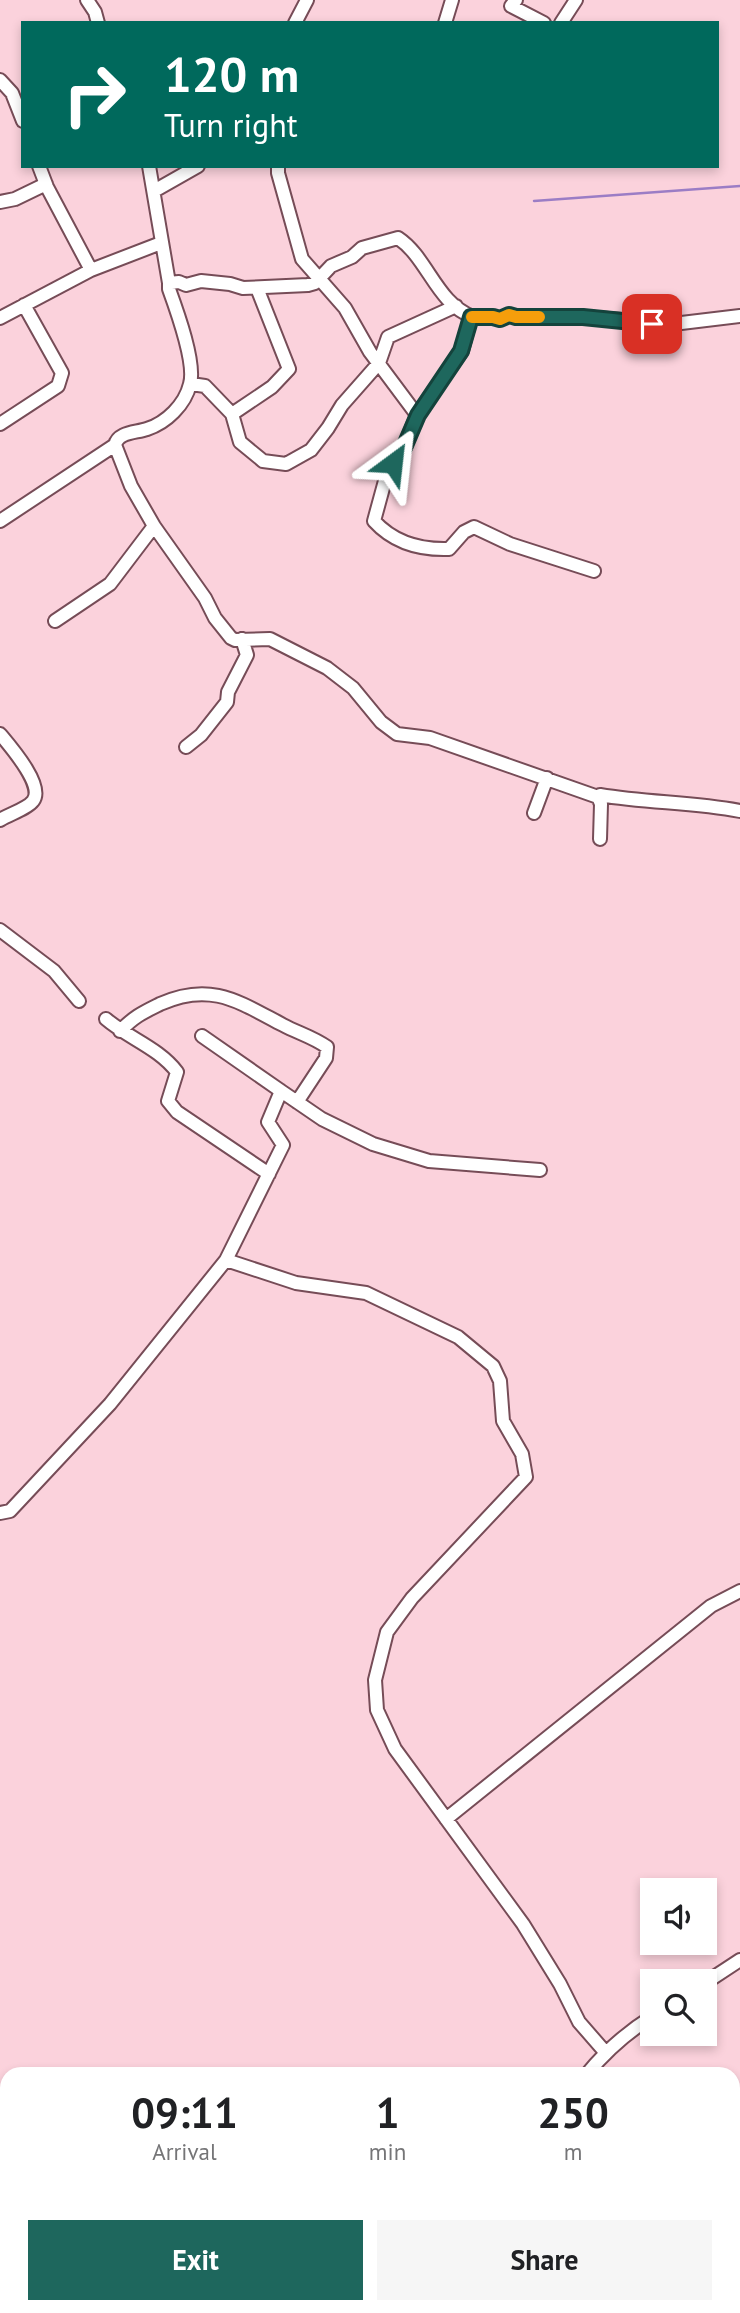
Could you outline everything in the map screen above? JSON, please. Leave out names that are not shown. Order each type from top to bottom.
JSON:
[{"type":"street","points":[[87,0],[97,21]]},
{"type":"street","points":[[296,21],[307,0]]},
{"type":"street","points":[[445,21],[452,0]]},
{"type":"street","points":[[516,0],[512,6],[540,21]]},
{"type":"street","points":[[562,21],[576,0]]},
{"type":"street","points":[[0,79],[12,93],[21,116]]},
{"type":"street","points":[[41,168],[46,184],[91,270]]},
{"type":"street","points":[[0,521],[115,445],[122,435],[146,430],[166,420],[178,407],[191,384],[191,367],[184,334],[169,289],[149,168]]},
{"type":"street","points":[[155,191],[195,168]]},
{"type":"street","points":[[278,168],[302,258],[345,308],[370,352],[418,415]]},
{"type":"street","points":[[0,202],[15,199],[46,184]]},
{"type":"street","points":[[169,283],[179,282],[186,285],[201,281],[243,288],[302,286],[318,279],[331,266],[352,257],[362,248],[398,237],[407,244],[431,280],[456,306],[471,317],[583,317],[673,324],[740,316]]},
{"type":"street","points":[[0,318],[91,270],[162,243]]},
{"type":"street","points":[[232,414],[272,387],[289,369],[257,288]]},
{"type":"street","points":[[0,424],[58,386],[62,373],[24,305]]},
{"type":"street","points":[[191,384],[205,386],[232,414],[240,442],[263,461],[286,464],[311,450],[342,405],[379,363],[388,337],[456,306]]},
{"type":"street","points":[[471,317],[461,351],[418,415],[403,450],[386,477],[374,522],[393,538],[433,550],[449,549],[464,532],[474,527],[510,544],[594,571]]},
{"type":"street","points":[[115,445],[131,486],[154,526],[205,598],[226,633],[235,639],[270,639],[327,668],[353,688],[372,714],[397,734],[430,738],[598,797],[600,795],[677,802],[740,811]]},
{"type":"street","points":[[55,621],[110,584],[154,526]]},
{"type":"street","points":[[186,747],[201,735],[227,702],[228,692],[247,655],[242,639]]},
{"type":"street","points":[[0,734],[34,783],[36,797],[32,804],[0,820]]},
{"type":"street","points":[[534,813],[547,778]]},
{"type":"street","points":[[598,797],[601,804],[600,839]]},
{"type":"street","points":[[0,930],[54,971],[79,1001]]},
{"type":"street","points":[[120,1031],[136,1015],[174,998],[204,992],[228,997],[327,1047],[326,1058],[297,1102]]},
{"type":"street","points":[[106,1019],[120,1031],[141,1042],[177,1072],[167,1101],[177,1112],[269,1174]]},
{"type":"street","points":[[202,1036],[322,1119],[373,1144],[429,1161],[540,1170]]},
{"type":"street","points":[[0,1513],[10,1511],[110,1404],[226,1260],[283,1145],[268,1122],[281,1091]]},
{"type":"street","points":[[226,1260],[296,1283],[366,1293],[458,1336],[493,1366],[500,1381],[503,1421],[522,1454],[526,1477],[412,1598],[387,1632],[375,1680],[377,1710],[396,1749],[523,1924],[560,1984],[579,2022],[606,2053]]},
{"type":"street","points":[[446,1819],[711,1606],[740,1591]]},
{"type":"street","points":[[717,1975],[740,1960]]},
{"type":"street","points":[[593,2067],[640,2024]]},
{"type":"waterway","points":[[534,201],[740,186]]},
{"type":"slow traffic","points":[[472,317],[539,317]]},
{"type":"route","points":[[393,463],[403,450],[418,415],[461,351],[471,317],[583,317],[652,324]]}]
